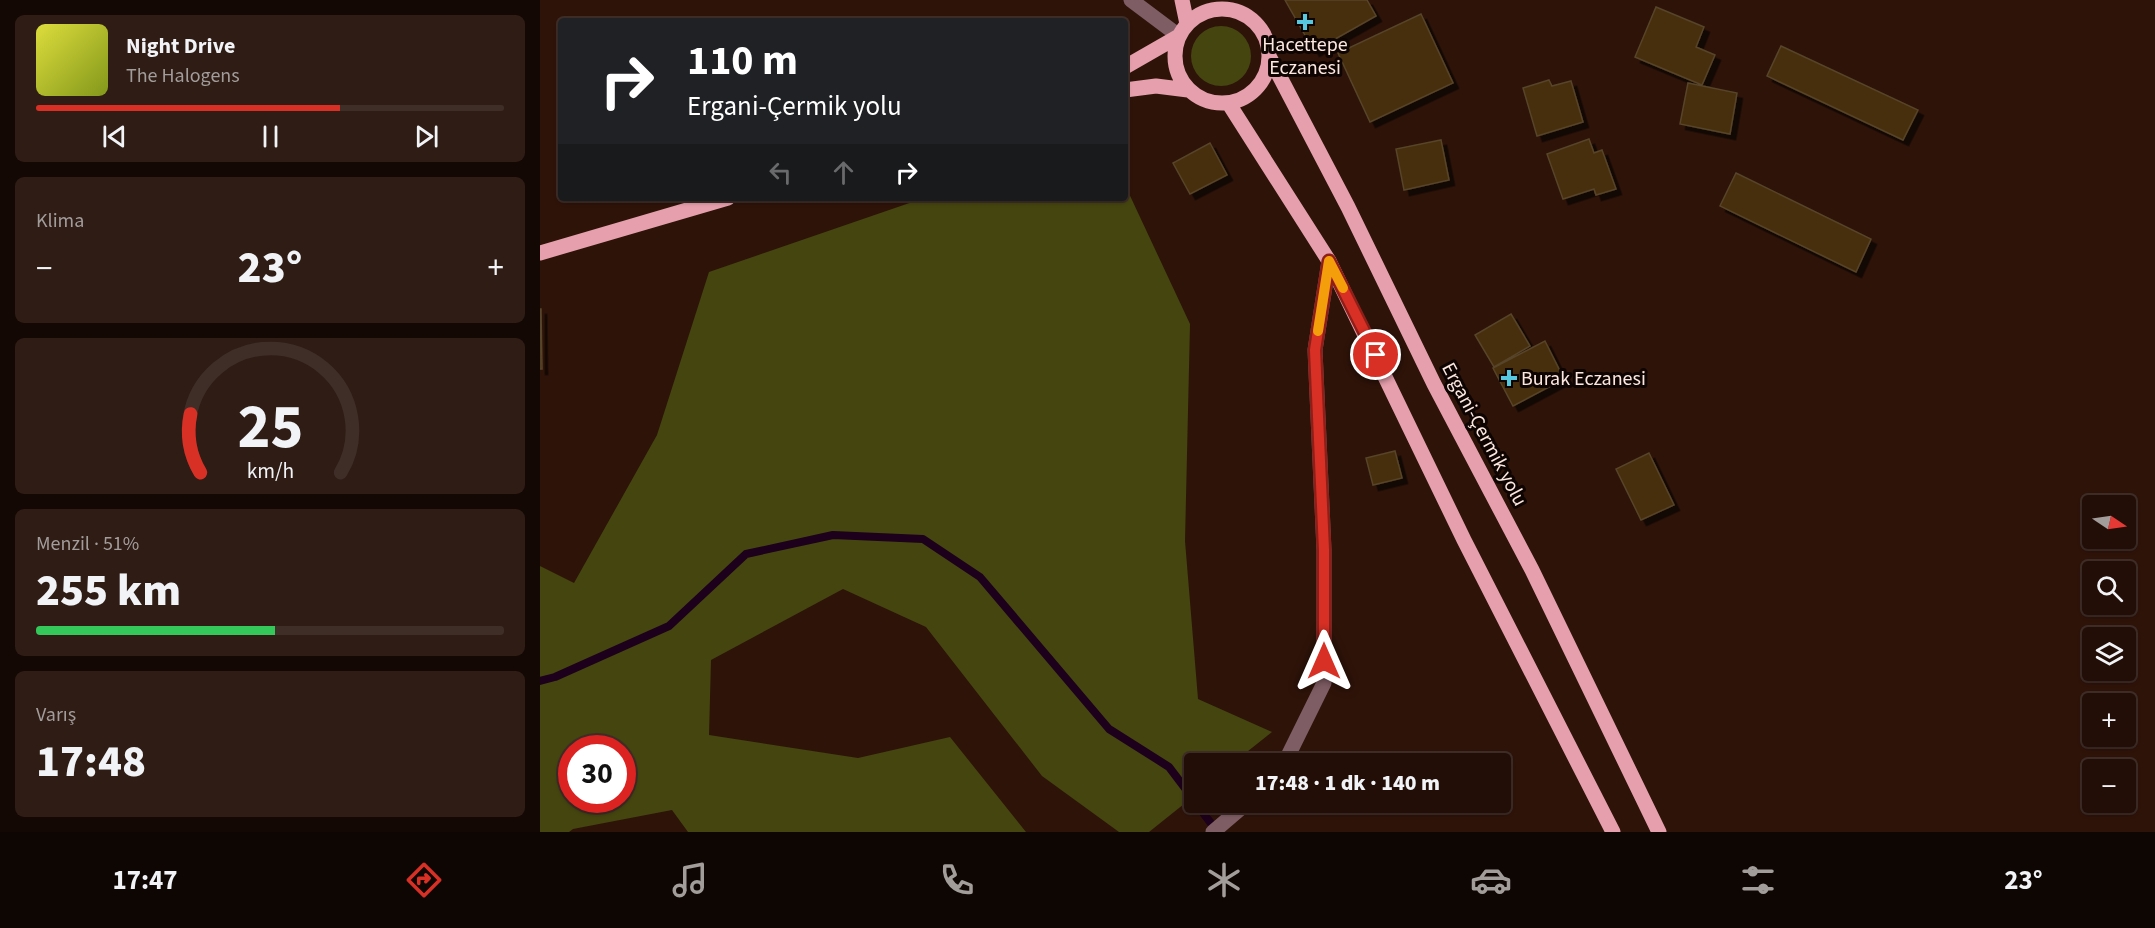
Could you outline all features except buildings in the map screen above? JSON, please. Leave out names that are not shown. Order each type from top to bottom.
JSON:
[{"type":"main road","points":[[1128,65],[1183,30],[1200,14],[1230,5],[1260,27],[1267,42],[1270,58],[1266,74],[1257,88],[1244,98],[1229,104],[1214,104],[1200,99],[1188,90],[1179,79],[1174,50],[1183,30],[1182,0]]},
{"type":"main road","name":"Ergani-Çermik yolu","points":[[1270,58],[1348,207],[1434,384],[1532,570],[1659,832]]},
{"type":"main road","points":[[1128,90],[1156,86],[1188,90]]},
{"type":"main road","points":[[1229,104],[1329,261],[1464,540],[1613,832]]},
{"type":"main road","points":[[540,253],[718,201]]},
{"type":"street","points":[[1131,0],[1183,30]]},
{"type":"street","points":[[1289,753],[1324,683],[1324,550],[1315,350],[1329,261]]},
{"type":"street","points":[[1213,832],[1235,813]]},
{"type":"shaded area","points":[[1221,26],[1238,31],[1246,39],[1251,56],[1246,73],[1238,81],[1221,86],[1204,81],[1196,73],[1191,56],[1196,39],[1204,31]]},
{"type":"shaded area","points":[[1128,191],[1190,324],[1185,541],[1198,699],[1272,732],[1246,753],[1184,753],[1184,804],[1149,832],[1119,832],[1042,776],[926,627],[843,589],[711,660],[709,735],[858,758],[950,737],[1026,832],[688,832],[672,810],[573,829],[569,832],[540,832],[540,566],[574,583],[657,435],[709,272],[915,201],[1128,201]]},
{"type":"waterway","points":[[540,681],[555,677],[669,626],[746,554],[833,535],[923,539],[980,577],[1109,729],[1169,767],[1184,787]]},
{"type":"waterway","points":[[1203,813],[1216,830]]},
{"type":"slow traffic","points":[[1318,331],[1329,261],[1343,288]]},
{"type":"place","name":"Hacettepe Eczanesi","points":[[1305,22]]},
{"type":"place","name":"Burak Eczanesi","points":[[1509,378]]},
{"type":"route","points":[[1324,661],[1324,550],[1315,350],[1329,261],[1376,355]]}]
